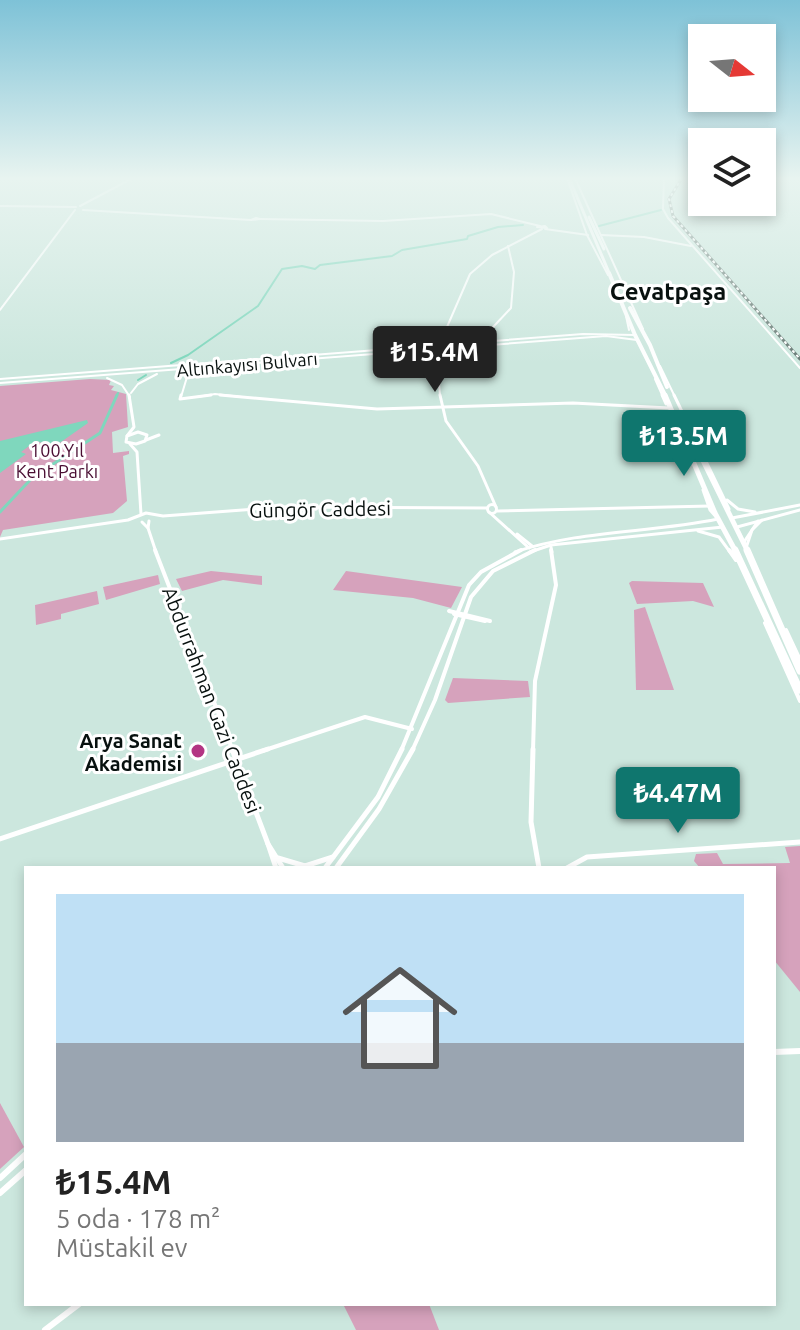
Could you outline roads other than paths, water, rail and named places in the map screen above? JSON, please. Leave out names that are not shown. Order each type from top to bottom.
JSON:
[{"type":"highway","points":[[597,240],[621,296],[633,334],[685,437],[710,507],[723,527],[737,561]]},
{"type":"highway","points":[[598,240],[643,329],[708,475],[737,527],[800,671]]},
{"type":"highway","points":[[633,334],[647,338]]},
{"type":"highway","points":[[718,519],[731,515]]},
{"type":"highway","points":[[723,527],[737,527]]},
{"type":"highway","points":[[730,543],[746,570],[800,690]]},
{"type":"main road","points":[[0,310],[53,240]]},
{"type":"main road","points":[[519,240],[486,259],[467,278],[438,347],[441,407],[446,421],[478,466],[497,510],[523,541],[543,542],[718,519]]},
{"type":"main road","points":[[596,240],[633,334],[611,333]]},
{"type":"main road","points":[[598,240],[621,279],[643,329]]},
{"type":"main road","points":[[665,240],[691,244]]},
{"type":"main road","points":[[673,240],[691,244]]},
{"type":"main road","points":[[687,240],[800,367]]},
{"type":"main road","points":[[688,240],[691,244]]},
{"type":"main road","points":[[480,344],[511,308],[514,272],[508,246]]},
{"type":"main road","points":[[609,263],[621,279]]},
{"type":"main road","points":[[613,286],[621,296]]},
{"type":"main road","name":"Altınkayısı Bulvarı","points":[[0,381],[546,337],[633,334]]},
{"type":"main road","name":"Altınkayısı Bulvarı","points":[[0,381],[385,353],[449,344],[525,343],[633,334]]},
{"type":"main road","points":[[525,343],[520,341],[546,337]]},
{"type":"main road","points":[[441,340],[449,344]]},
{"type":"main road","points":[[480,344],[514,342],[501,341]]},
{"type":"main road","points":[[385,353],[378,352],[409,348]]},
{"type":"main road","points":[[345,356],[373,352],[361,352]]},
{"type":"main road","points":[[660,366],[726,498],[731,515],[800,507]]},
{"type":"main road","points":[[131,393],[142,381],[163,371]]},
{"type":"main road","points":[[97,376],[120,381],[131,393],[134,427],[125,440],[137,452],[143,508],[140,519]]},
{"type":"main road","points":[[187,377],[180,399],[215,394],[337,403],[362,409],[573,403],[670,408],[710,507],[703,523]]},
{"type":"main road","points":[[134,427],[147,437],[137,452]]},
{"type":"main road","points":[[679,431],[685,437]]},
{"type":"main road","points":[[127,436],[143,433],[159,435],[130,444]]},
{"type":"main road","points":[[726,498],[738,509],[761,513]]},
{"type":"main road","points":[[492,501],[488,509],[532,549]]},
{"type":"main road","name":"Güngör Caddesi","points":[[150,517],[282,507],[506,510],[710,507]]},
{"type":"main road","points":[[737,527],[800,507]]},
{"type":"main road","points":[[143,508],[150,517]]},
{"type":"main road","points":[[771,516],[752,530],[746,548],[800,660]]},
{"type":"main road","points":[[0,539],[150,517]]},
{"type":"main road","points":[[140,519],[150,517]]},
{"type":"main road","name":"Abdurrahman Gazi Caddesi","points":[[148,528],[150,517]]},
{"type":"main road","name":"Abdurrahman Gazi Caddesi","points":[[140,519],[148,528],[268,844],[282,866]]},
{"type":"main road","points":[[327,866],[378,797],[412,729],[456,613],[469,585],[481,572],[518,551],[723,527]]},
{"type":"main road","points":[[686,530],[719,537],[737,561],[800,701]]},
{"type":"main road","points":[[518,551],[523,541]]},
{"type":"main road","points":[[337,866],[395,786],[434,703],[479,585],[493,571],[543,542]]},
{"type":"main road","points":[[539,866],[531,822],[532,732],[535,681],[550,605],[555,594],[551,545]]},
{"type":"main road","points":[[470,603],[478,618]]},
{"type":"main road","points":[[456,613],[478,618]]},
{"type":"main road","points":[[461,627],[478,618]]},
{"type":"main road","points":[[0,839],[365,717],[412,729]]},
{"type":"main road","points":[[571,866],[587,857],[800,842]]},
{"type":"main road","points":[[268,844],[275,866]]},
{"type":"main road","points":[[311,866],[335,856]]},
{"type":"main road","points":[[277,857],[291,866]]},
{"type":"main road","points":[[776,1052],[800,1051]]},
{"type":"main road","points":[[0,1178],[24,1156]]},
{"type":"main road","points":[[0,1193],[24,1172]]},
{"type":"main road","points":[[45,1330],[76,1306]]},
{"type":"waterway","points":[[171,363],[188,355],[258,306],[282,269],[302,266],[315,269],[320,265],[392,256],[402,250],[461,240]]},
{"type":"waterway","points":[[138,380],[146,375]]},
{"type":"waterway","points":[[0,512],[32,478],[100,433],[117,395]]},
{"type":"railway","points":[[694,240],[800,359]]},
{"type":"place","name":"Arya Sanat Akademisi","points":[[198,751]]},
{"type":"district","name":"Cevatpaşa","points":[[668,291]]},
{"type":"park label","name":"100.Yıl Kent Parkı","points":[[57,460]]}]
